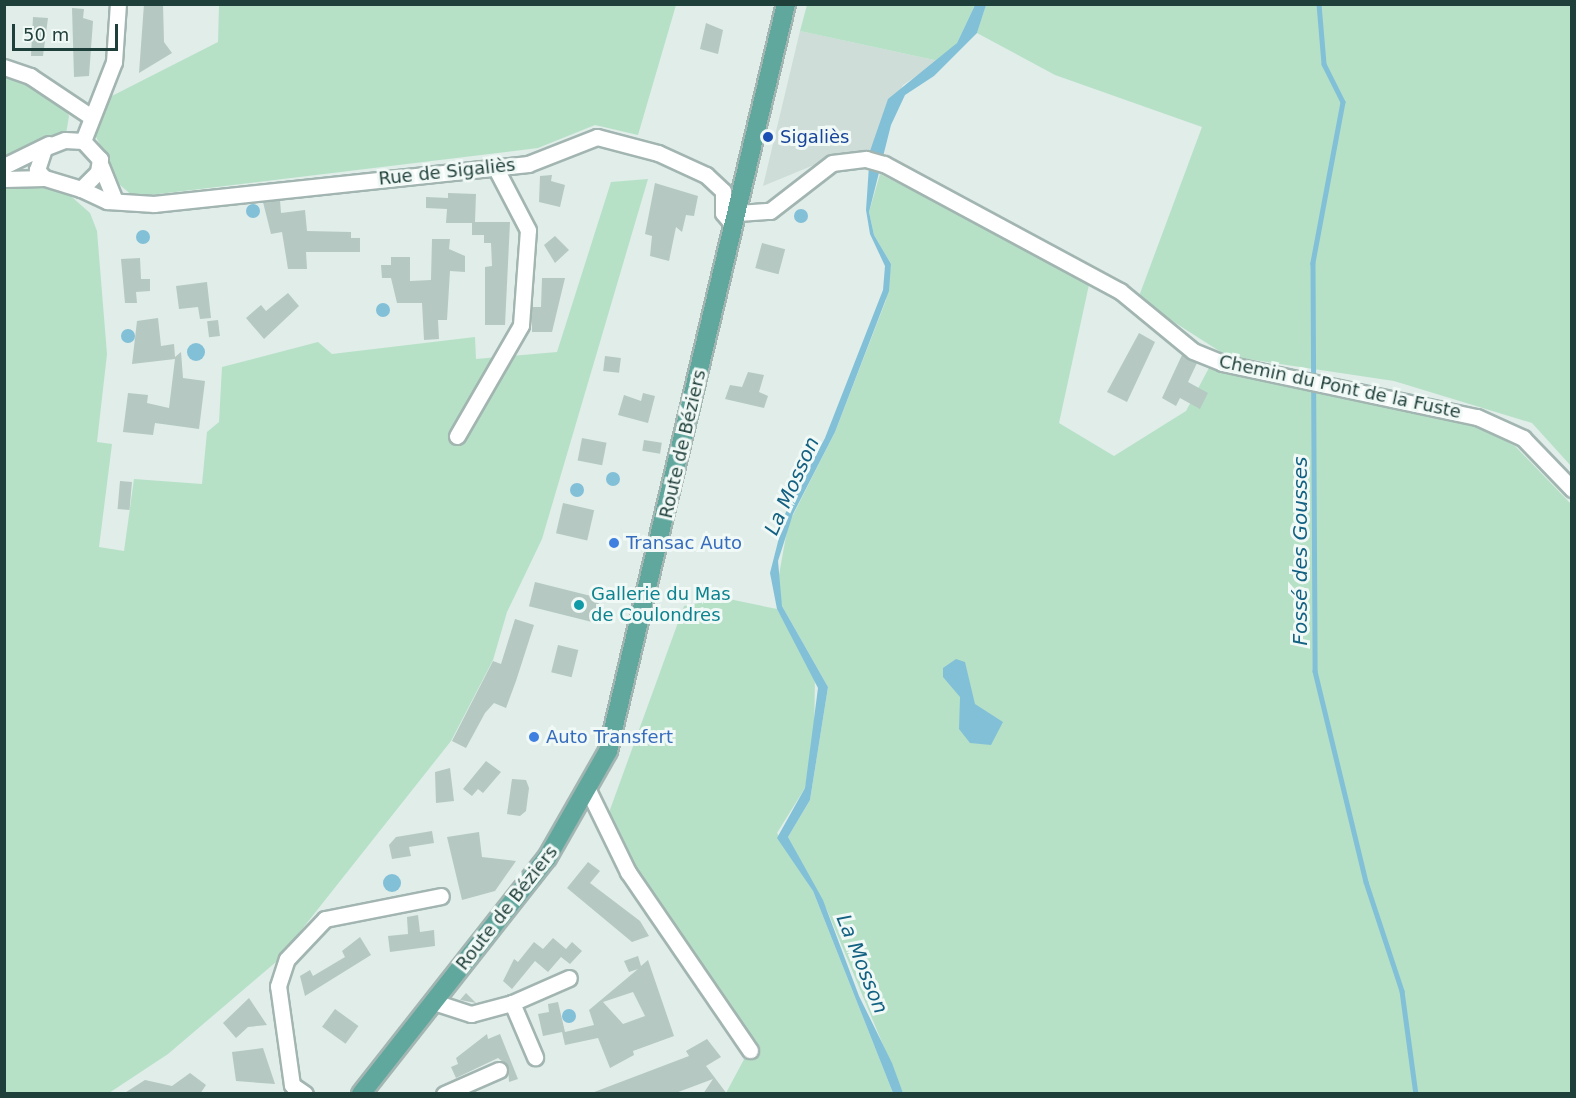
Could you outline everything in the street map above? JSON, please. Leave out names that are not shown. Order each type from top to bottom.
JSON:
[{"type":"main road","name":"Route de Béziers","points":[[370,1089],[434,1002],[548,858],[589,792],[631,673],[786,4]]},
{"type":"street","points":[[83,141],[90,116],[114,62],[118,4]]},
{"type":"street","points":[[4,67],[30,76],[90,116]]},
{"type":"street","name":"Rue de Sigaliès","points":[[4,179],[44,178],[81,189],[99,199],[154,204],[536,162],[584,139],[607,138],[706,175],[723,191],[723,213],[736,220]]},
{"type":"street","points":[[4,166],[51,143],[83,141],[98,153],[114,199]]},
{"type":"street","points":[[44,178],[37,161],[51,143]]},
{"type":"street","name":"Chemin du Pont de la Fuste","points":[[736,220],[770,211],[832,163],[866,159],[884,164],[1120,291],[1193,351],[1222,363],[1477,417],[1523,438],[1572,489]]},
{"type":"street","points":[[81,189],[101,166]]},
{"type":"street","points":[[457,436],[521,325],[528,230],[495,167]]},
{"type":"street","points":[[589,792],[639,890],[750,1050]]},
{"type":"street","points":[[305,1094],[292,1085],[278,986],[287,959],[325,919],[441,896]]},
{"type":"street","points":[[434,1002],[471,1014],[512,1003],[569,978]]},
{"type":"street","points":[[512,1003],[535,1057]]},
{"type":"street","points":[[444,1094],[499,1070]]},
{"type":"shaded area","points":[[800,31],[939,61],[903,85],[870,151],[843,153],[763,186]]},
{"type":"green space","points":[[986,4],[1571,5],[1571,466],[1532,423],[1394,381],[1227,356],[1138,299],[1202,127],[1055,75],[977,33]]},
{"type":"green space","points":[[219,5],[676,5],[638,135],[595,125],[538,148],[134,197],[120,185],[95,135],[104,100],[218,42]]},
{"type":"green space","points":[[807,5],[975,5],[957,43],[939,61],[800,31]]},
{"type":"green space","points":[[4,70],[60,97],[69,116],[65,140],[4,173]]},
{"type":"green space","points":[[880,174],[1090,280],[1059,423],[1114,456],[1186,411],[1210,366],[1469,422],[1515,446],[1571,504],[1571,1093],[903,1093],[827,910],[788,837],[810,800],[828,687],[782,606],[777,586],[788,525],[835,432],[886,300],[891,264],[874,235],[869,212]]},
{"type":"green space","points":[[648,179],[542,539],[507,612],[493,660],[451,741],[276,962],[168,1054],[109,1093],[5,1094],[5,185],[33,183],[64,190],[90,213],[97,231],[107,354],[97,442],[112,444],[99,547],[124,551],[134,479],[202,484],[207,432],[219,422],[222,367],[318,342],[332,354],[475,337],[476,359],[557,352],[611,182]]},
{"type":"green space","points":[[724,598],[777,609],[815,677],[814,738],[805,788],[777,833],[813,891],[893,1093],[726,1093],[749,1050],[632,870],[607,818],[684,606]]},
{"type":"water","points":[[975,5],[986,5],[977,33],[934,76],[905,95],[891,125],[869,212],[874,235],[891,264],[889,291],[835,432],[793,514],[778,561],[782,606],[828,687],[810,800],[788,837],[823,900],[859,996],[892,1063],[903,1093],[893,1093],[813,891],[777,838],[805,788],[818,688],[777,609],[770,573],[785,514],[825,438],[883,290],[885,266],[870,234],[866,210],[870,151],[888,99],[957,43]]},
{"type":"water","points":[[253,204],[258,206],[260,211],[258,216],[253,218],[248,216],[246,211],[248,206]]},
{"type":"water","points":[[798,209],[804,209],[808,216],[804,223],[798,223],[794,219],[794,213]]},
{"type":"water","points":[[143,230],[148,232],[150,237],[148,242],[143,244],[138,242],[136,237],[138,232]]},
{"type":"water","points":[[383,303],[388,305],[390,310],[388,315],[383,317],[378,315],[376,310],[378,305]]},
{"type":"water","points":[[125,329],[131,329],[135,336],[131,343],[125,343],[121,339],[121,333]]},
{"type":"water","points":[[196,343],[202,346],[205,352],[202,358],[196,361],[190,358],[187,352],[190,346]]},
{"type":"water","points":[[610,472],[616,472],[620,479],[616,486],[610,486],[606,482],[606,476]]},
{"type":"water","points":[[577,483],[582,485],[584,490],[582,495],[577,497],[572,495],[570,490],[572,485]]},
{"type":"water","points":[[956,659],[965,662],[975,704],[1003,722],[991,745],[970,743],[959,729],[960,697],[943,677],[943,668]]},
{"type":"water","points":[[392,874],[398,877],[401,883],[398,889],[392,892],[386,889],[383,883],[386,877]]},
{"type":"water","points":[[569,1009],[574,1011],[576,1016],[574,1021],[569,1023],[564,1021],[562,1016],[564,1011]]},
{"type":"building","points":[[144,4],[163,4],[164,42],[172,53],[139,73]]},
{"type":"building","points":[[72,8],[84,9],[83,18],[93,21],[89,76],[74,77]]},
{"type":"building","points":[[33,17],[48,18],[43,56],[31,56]]},
{"type":"building","points":[[706,23],[723,30],[718,54],[700,49]]},
{"type":"building","points":[[552,175],[551,181],[565,185],[560,207],[539,202],[540,176]]},
{"type":"building","points":[[655,183],[698,196],[694,216],[686,215],[682,232],[676,227],[669,261],[650,256],[652,236],[645,234]]},
{"type":"building","points":[[448,193],[476,194],[475,222],[510,222],[505,325],[485,325],[485,267],[492,266],[491,243],[484,243],[484,235],[472,235],[472,223],[446,223],[447,209],[426,208],[426,197],[448,198]]},
{"type":"building","points":[[280,200],[281,213],[305,210],[307,231],[351,232],[351,238],[360,238],[360,252],[306,252],[307,269],[288,269],[282,232],[271,234],[263,202]]},
{"type":"building","points":[[555,236],[569,250],[555,263],[544,245]]},
{"type":"building","points":[[432,239],[450,239],[449,249],[465,256],[465,272],[450,271],[447,320],[438,320],[439,339],[424,340],[422,303],[397,303],[391,278],[382,278],[381,265],[391,265],[391,257],[410,257],[410,281],[431,280]]},
{"type":"building","points":[[762,243],[785,249],[778,274],[755,268]]},
{"type":"building","points":[[140,258],[141,279],[150,279],[150,291],[136,292],[137,303],[125,303],[121,259]]},
{"type":"building","points":[[542,278],[565,278],[552,332],[532,332],[532,307],[541,307]]},
{"type":"building","points":[[207,282],[211,318],[200,319],[198,307],[179,309],[176,286]]},
{"type":"building","points":[[288,293],[299,306],[264,339],[246,318],[261,305],[266,311]]},
{"type":"building","points":[[158,318],[161,346],[174,344],[175,357],[181,352],[183,378],[205,381],[199,429],[155,423],[153,435],[123,432],[128,393],[148,395],[147,403],[169,408],[175,359],[132,364],[137,321]]},
{"type":"building","points":[[218,320],[220,336],[209,337],[207,321]]},
{"type":"building","points":[[1139,333],[1155,342],[1127,402],[1107,392]]},
{"type":"building","points":[[1182,355],[1197,363],[1188,382],[1208,393],[1200,409],[1180,398],[1176,406],[1162,398]]},
{"type":"building","points":[[605,356],[621,358],[619,373],[603,371]]},
{"type":"building","points":[[748,372],[764,375],[759,392],[768,396],[764,408],[725,399],[730,385],[742,387]]},
{"type":"building","points":[[643,393],[655,396],[648,423],[618,415],[624,395],[641,401]]},
{"type":"building","points":[[582,438],[607,443],[602,465],[578,461]]},
{"type":"building","points":[[644,440],[662,443],[660,454],[642,451]]},
{"type":"building","points":[[120,481],[132,482],[130,510],[118,509]]},
{"type":"building","points":[[563,503],[594,510],[587,540],[556,533]]},
{"type":"building","points":[[535,582],[600,598],[594,622],[529,606]]},
{"type":"building","points":[[515,619],[534,625],[506,708],[494,703],[485,713],[466,748],[452,741],[493,661],[501,664]]},
{"type":"building","points":[[558,645],[578,650],[572,677],[551,672]]},
{"type":"building","points":[[486,761],[501,772],[483,793],[478,789],[472,796],[463,789]]},
{"type":"building","points":[[450,768],[454,801],[436,803],[435,772]]},
{"type":"building","points":[[512,779],[526,780],[529,788],[526,811],[520,816],[507,814]]},
{"type":"building","points":[[432,831],[434,843],[409,847],[411,856],[392,859],[389,845],[396,837]]},
{"type":"building","points":[[479,832],[482,857],[516,861],[495,891],[462,900],[447,837]]},
{"type":"building","points":[[588,862],[600,871],[590,883],[640,921],[649,936],[632,942],[567,888]]},
{"type":"building","points":[[418,915],[420,932],[434,930],[435,946],[390,952],[388,936],[408,934],[407,917]]},
{"type":"building","points":[[360,937],[371,955],[305,996],[300,976],[310,970],[313,976],[345,957],[342,951]]},
{"type":"building","points":[[553,938],[566,949],[572,942],[582,951],[570,964],[561,957],[548,972],[535,961],[512,989],[503,981],[514,959],[518,962],[534,942],[543,949]]},
{"type":"building","points":[[638,956],[641,966],[648,960],[674,1036],[633,1051],[634,1055],[610,1068],[598,1038],[565,1045],[562,1032],[543,1036],[538,1014],[549,1012],[548,1004],[558,1002],[565,1032],[594,1025],[589,1010],[638,969],[629,972],[624,961]],"holes":[[[633,992],[645,1016],[623,1024],[603,1002]]]},
{"type":"building","points":[[466,993],[476,1003],[460,1000]]},
{"type":"building","points":[[249,998],[267,1025],[248,1027],[236,1038],[223,1023]]},
{"type":"building","points":[[335,1009],[358,1026],[346,1044],[322,1027]]},
{"type":"building","points":[[487,1034],[488,1039],[500,1034],[518,1079],[509,1082],[508,1066],[498,1058],[456,1078],[451,1067],[458,1064],[456,1058]]},
{"type":"building","points":[[707,1039],[721,1057],[706,1066],[727,1094],[703,1094],[713,1079],[673,1094],[589,1094],[689,1056],[686,1051]]},
{"type":"building","points":[[263,1048],[275,1084],[236,1081],[232,1052]]},
{"type":"building","points":[[190,1073],[206,1085],[200,1094],[123,1094],[145,1080],[172,1086]]},
{"type":"waterway","name":"Fossé des Gousses","points":[[1319,4],[1324,64],[1343,102],[1313,263],[1315,671],[1366,882],[1402,991],[1416,1094]]},
{"type":"place","name":"Sigaliès","points":[[768,137]]},
{"type":"place","name":"Transac Auto","points":[[614,543]]},
{"type":"place","name":"Gallerie du Mas de Coulondres","points":[[579,605]]},
{"type":"place","name":"Auto Transfert","points":[[534,737]]},
{"type":"water label","name":"La Mosson","points":[[792,486]]},
{"type":"water label","name":"La Mosson","points":[[862,964]]}]
